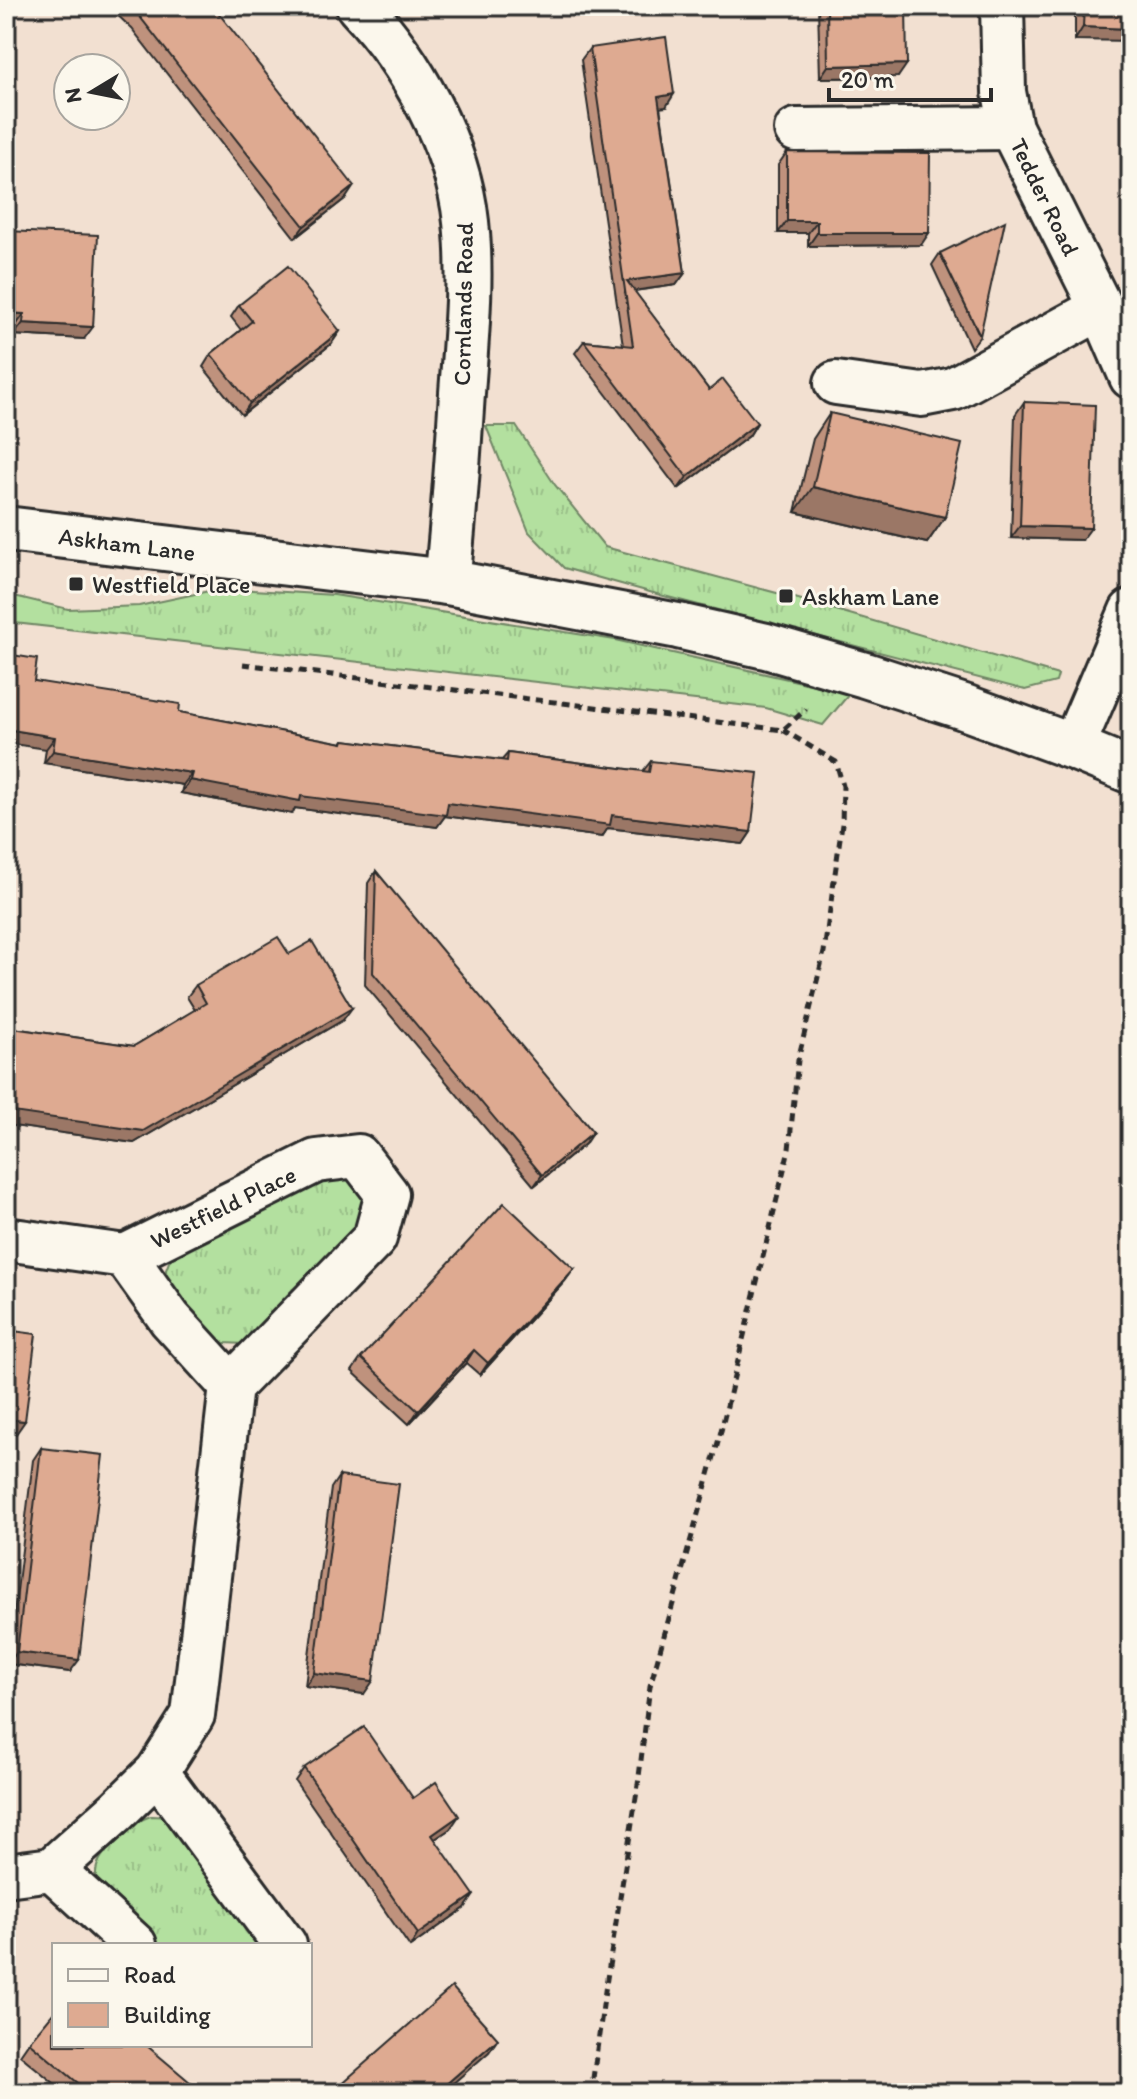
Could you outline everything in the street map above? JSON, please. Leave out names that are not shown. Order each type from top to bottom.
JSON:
[{"type":"street","name":"Cornlands Road","points":[[359,6],[406,65],[432,110],[453,164],[466,220],[468,293],[453,534],[447,582]]},
{"type":"street","name":"Tedder Road","points":[[1002,6],[1004,92],[1011,128],[1101,308],[1131,377]]},
{"type":"street","points":[[796,130],[1011,128]]},
{"type":"street","points":[[836,383],[922,395],[953,389],[1101,308]]},
{"type":"street","name":"Askham Lane","points":[[6,529],[447,582],[678,626],[848,669],[964,707],[1131,771]]},
{"type":"street","points":[[1073,747],[1131,611]]},
{"type":"street","name":"Westfield Place","points":[[6,1239],[125,1256],[316,1161],[358,1156],[387,1194],[375,1238],[231,1386],[170,1319],[125,1256]]},
{"type":"street","points":[[6,1875],[52,1869],[157,1772],[193,1715],[231,1386]]},
{"type":"street","points":[[157,1772],[284,1943]]},
{"type":"street","points":[[52,1869],[133,1943]]},
{"type":"path","points":[[243,664],[783,730],[836,762],[843,786],[842,824],[824,952],[798,1060],[789,1149],[720,1435],[650,1686],[591,2093]]},
{"type":"path","points":[[783,730],[848,669]]},
{"type":"green space","points":[[486,426],[516,426],[555,485],[605,547],[788,596],[1058,675],[1056,682],[1025,690],[564,568],[529,532]]},
{"type":"green space","points":[[223,588],[334,595],[615,640],[850,693],[823,725],[766,708],[6,622],[6,594],[68,609],[139,606]]},
{"type":"green space","points":[[323,1173],[340,1173],[360,1191],[366,1205],[363,1228],[245,1344],[224,1343],[206,1334],[167,1287],[166,1270],[172,1254]]},
{"type":"green space","points":[[151,1816],[170,1817],[269,1943],[159,1943],[110,1900],[98,1884],[97,1866],[116,1840],[138,1821]]},
{"type":"building","points":[[129,6],[213,6],[354,186],[304,226]]},
{"type":"building","points":[[827,6],[906,6],[907,64],[828,66]]},
{"type":"building","points":[[1084,6],[1131,6],[1131,29],[1083,27]]},
{"type":"building","points":[[666,37],[674,94],[658,97],[685,273],[627,281],[709,390],[723,379],[757,423],[687,477],[584,341],[633,346],[590,48]]},
{"type":"building","points":[[787,152],[930,153],[929,233],[817,233],[817,221],[787,221]]},
{"type":"building","points":[[1005,221],[980,336],[940,253]]},
{"type":"building","points":[[6,231],[98,235],[93,327],[23,323],[24,314],[6,313]]},
{"type":"building","points":[[288,266],[340,331],[250,403],[211,354],[252,321],[239,305]]},
{"type":"building","points":[[1024,402],[1095,405],[1091,528],[1020,526]]},
{"type":"building","points":[[830,413],[962,444],[945,517],[813,487]]},
{"type":"building","points":[[6,654],[37,659],[34,681],[180,704],[179,712],[343,743],[344,740],[507,761],[508,753],[649,772],[651,761],[758,773],[751,832],[612,815],[610,825],[448,803],[446,815],[301,796],[300,801],[190,780],[192,773],[53,751],[55,737],[6,729]]},
{"type":"building","points":[[376,871],[593,1132],[542,1175],[373,973]]},
{"type":"building","points":[[278,937],[289,954],[312,941],[352,1008],[143,1131],[6,1111],[6,1027],[134,1046],[206,1003],[196,985]]},
{"type":"building","points":[[504,1203],[574,1269],[488,1363],[474,1350],[418,1411],[361,1358]]},
{"type":"building","points":[[6,1330],[36,1334],[25,1421],[6,1419]]},
{"type":"building","points":[[41,1448],[103,1455],[79,1660],[17,1652]]},
{"type":"building","points":[[339,1476],[399,1484],[373,1681],[314,1673]]},
{"type":"building","points":[[364,1727],[413,1798],[436,1782],[459,1816],[432,1835],[474,1895],[418,1934],[304,1768]]},
{"type":"building","points":[[452,1987],[498,2039],[436,2093],[331,2093]]},
{"type":"building","points":[[52,2014],[52,2047],[148,2047],[203,2093],[90,2093],[29,2042]]},
{"type":"place","name":"Westfield Place","points":[[76,584]]},
{"type":"place","name":"Askham Lane","points":[[786,596]]}]
